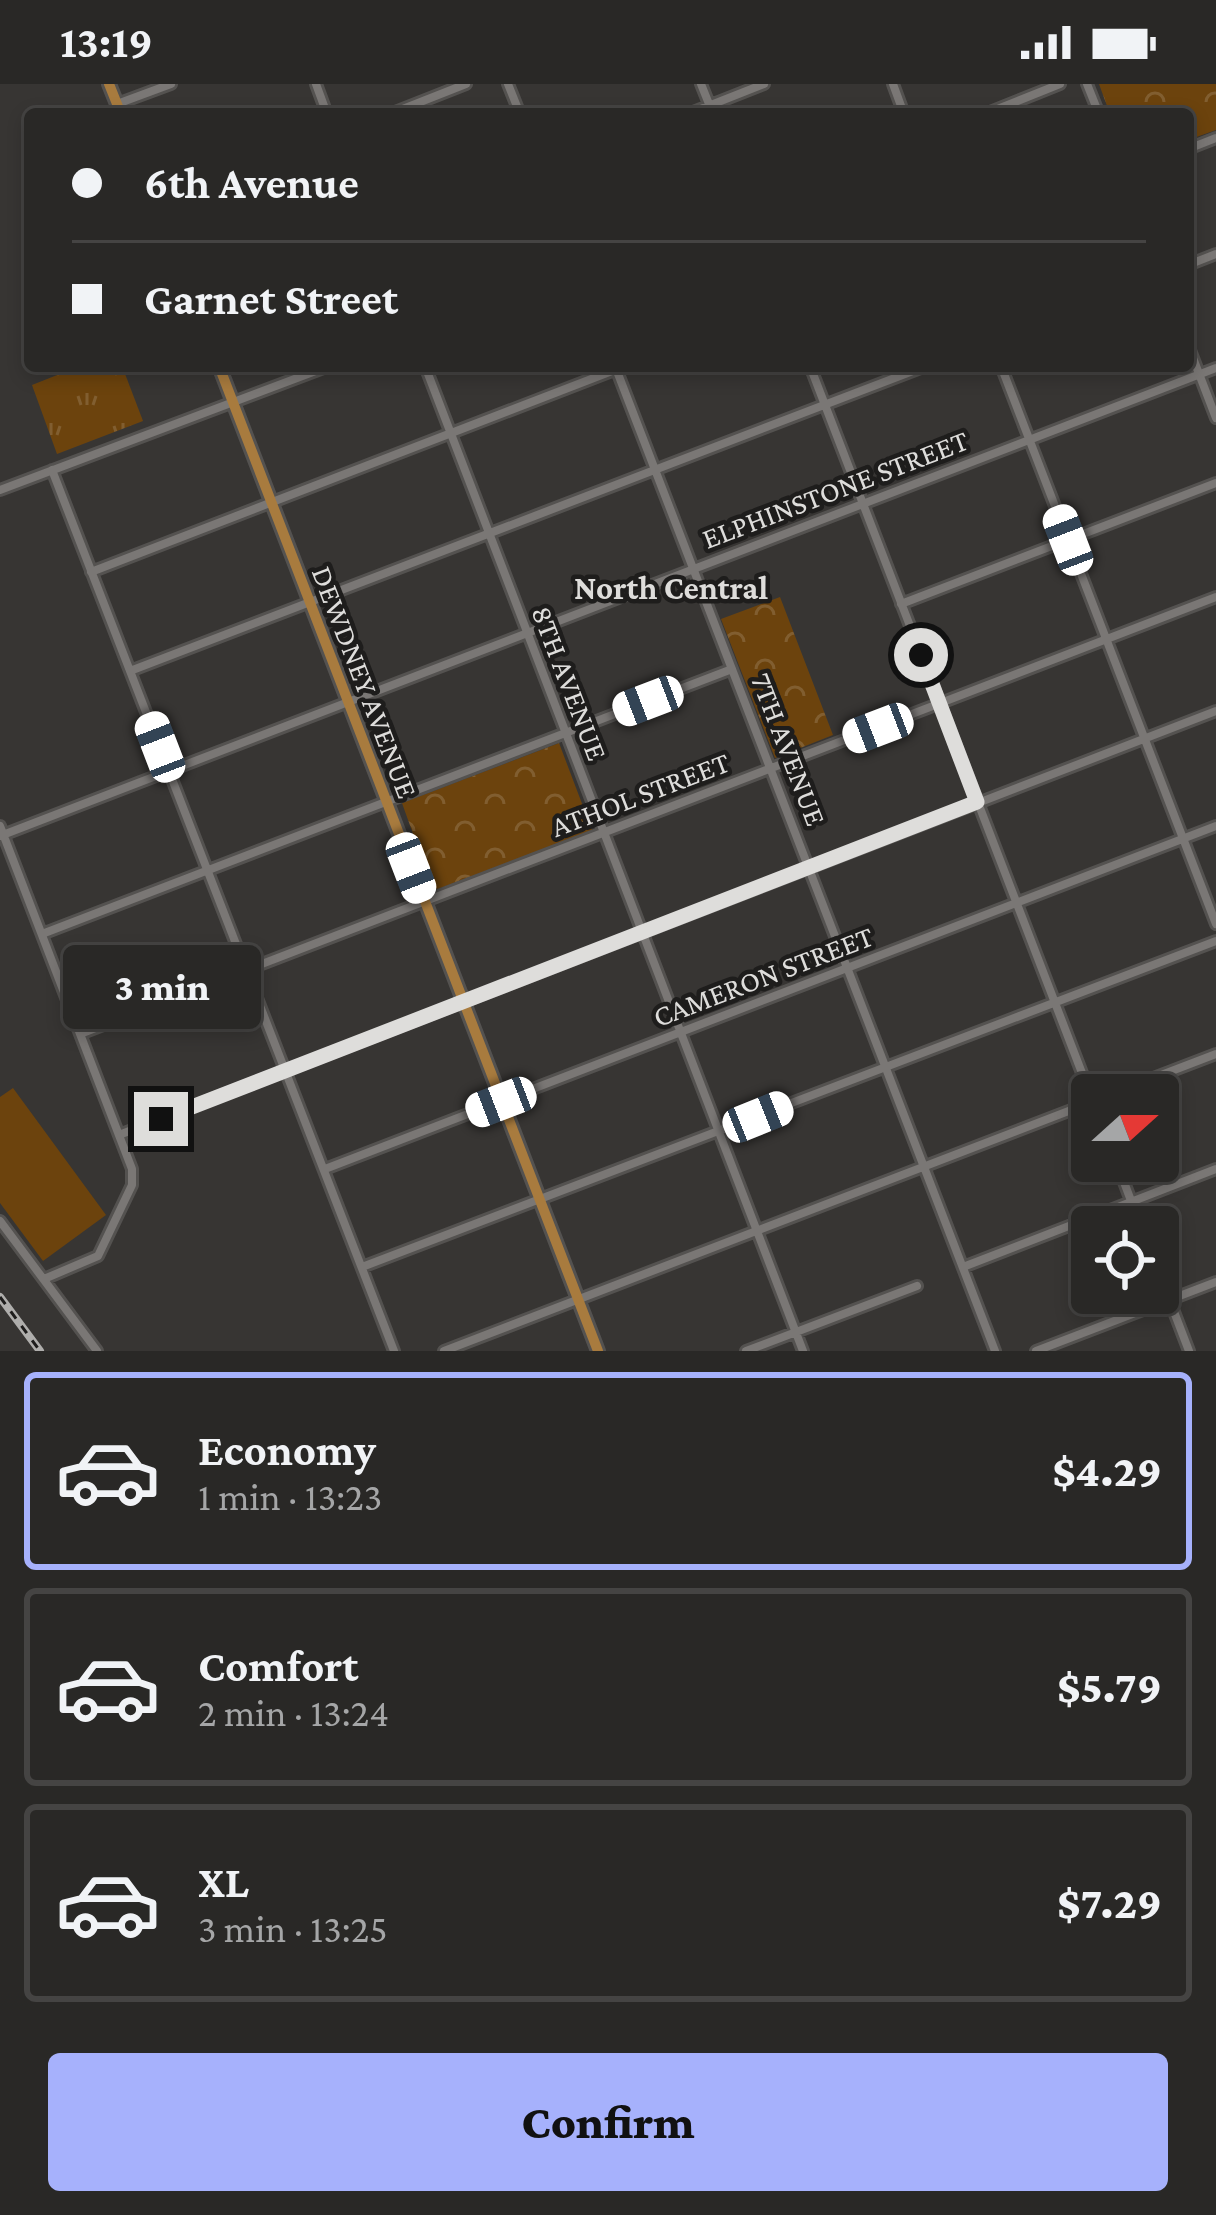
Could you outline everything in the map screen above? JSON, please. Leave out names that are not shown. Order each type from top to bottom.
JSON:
[{"type":"main road","name":"DEWDNEY AVENUE","points":[[221,372],[598,1351]]},
{"type":"street","points":[[121,108],[171,84]]},
{"type":"street","points":[[405,108],[466,84]]},
{"type":"street","points":[[715,108],[764,84]]},
{"type":"street","points":[[1000,108],[1060,84]]},
{"type":"street","points":[[1194,361],[1216,418]]},
{"type":"street","name":"ELPHINSTONE STREET","points":[[1,832],[170,772],[1216,368]]},
{"type":"street","points":[[0,490],[313,372]]},
{"type":"street","name":"8TH AVENUE","points":[[427,372],[803,1351]]},
{"type":"street","points":[[91,572],[607,372]]},
{"type":"street","name":"7TH AVENUE","points":[[621,372],[995,1351]]},
{"type":"street","points":[[812,372],[1082,1074]]},
{"type":"street","points":[[130,671],[910,372]]},
{"type":"street","points":[[1003,372],[1216,924]]},
{"type":"street","points":[[52,470],[394,1351]]},
{"type":"street","points":[[902,604],[1216,483]]},
{"type":"street","name":"ATHOL STREET","points":[[80,1034],[1216,597]]},
{"type":"street","points":[[41,934],[732,669]]},
{"type":"street","points":[[119,1135],[1216,711]]},
{"type":"street","name":"CAMERON STREET","points":[[325,1169],[1216,826]]},
{"type":"street","points":[[1,832],[132,1169],[132,1185],[98,1256],[44,1279]]},
{"type":"street","points":[[362,1267],[1216,941]]},
{"type":"street","points":[[1164,1074],[1216,1054]]},
{"type":"street","points":[[444,1351],[1071,1108]]},
{"type":"street","points":[[962,1267],[1216,1169]]},
{"type":"street","points":[[1124,1182],[1133,1206]]},
{"type":"street","points":[[0,1221],[98,1351]]},
{"type":"street","points":[[1179,1296],[1216,1282]]},
{"type":"street","points":[[746,1351],[916,1286]]},
{"type":"street","points":[[1036,1351],[1132,1314]]},
{"type":"street","points":[[1174,1314],[1189,1351]]},
{"type":"green space","points":[[1099,84],[1216,84],[1216,130],[1194,138],[1194,108],[1108,108]]},
{"type":"green space","points":[[65,372],[124,372],[143,421],[57,454],[32,385]]},
{"type":"green space","points":[[780,597],[833,735],[775,758],[721,619]]},
{"type":"green space","points":[[559,743],[592,830],[438,889],[432,887],[402,803]]},
{"type":"green space","points":[[13,1088],[106,1215],[43,1261],[0,1203],[0,1097]]},
{"type":"railway","points":[[0,1297],[40,1351]]},
{"type":"district","name":"North Central","points":[[671,587]]},
{"type":"route","points":[[161,1119],[977,802],[921,655]]}]
